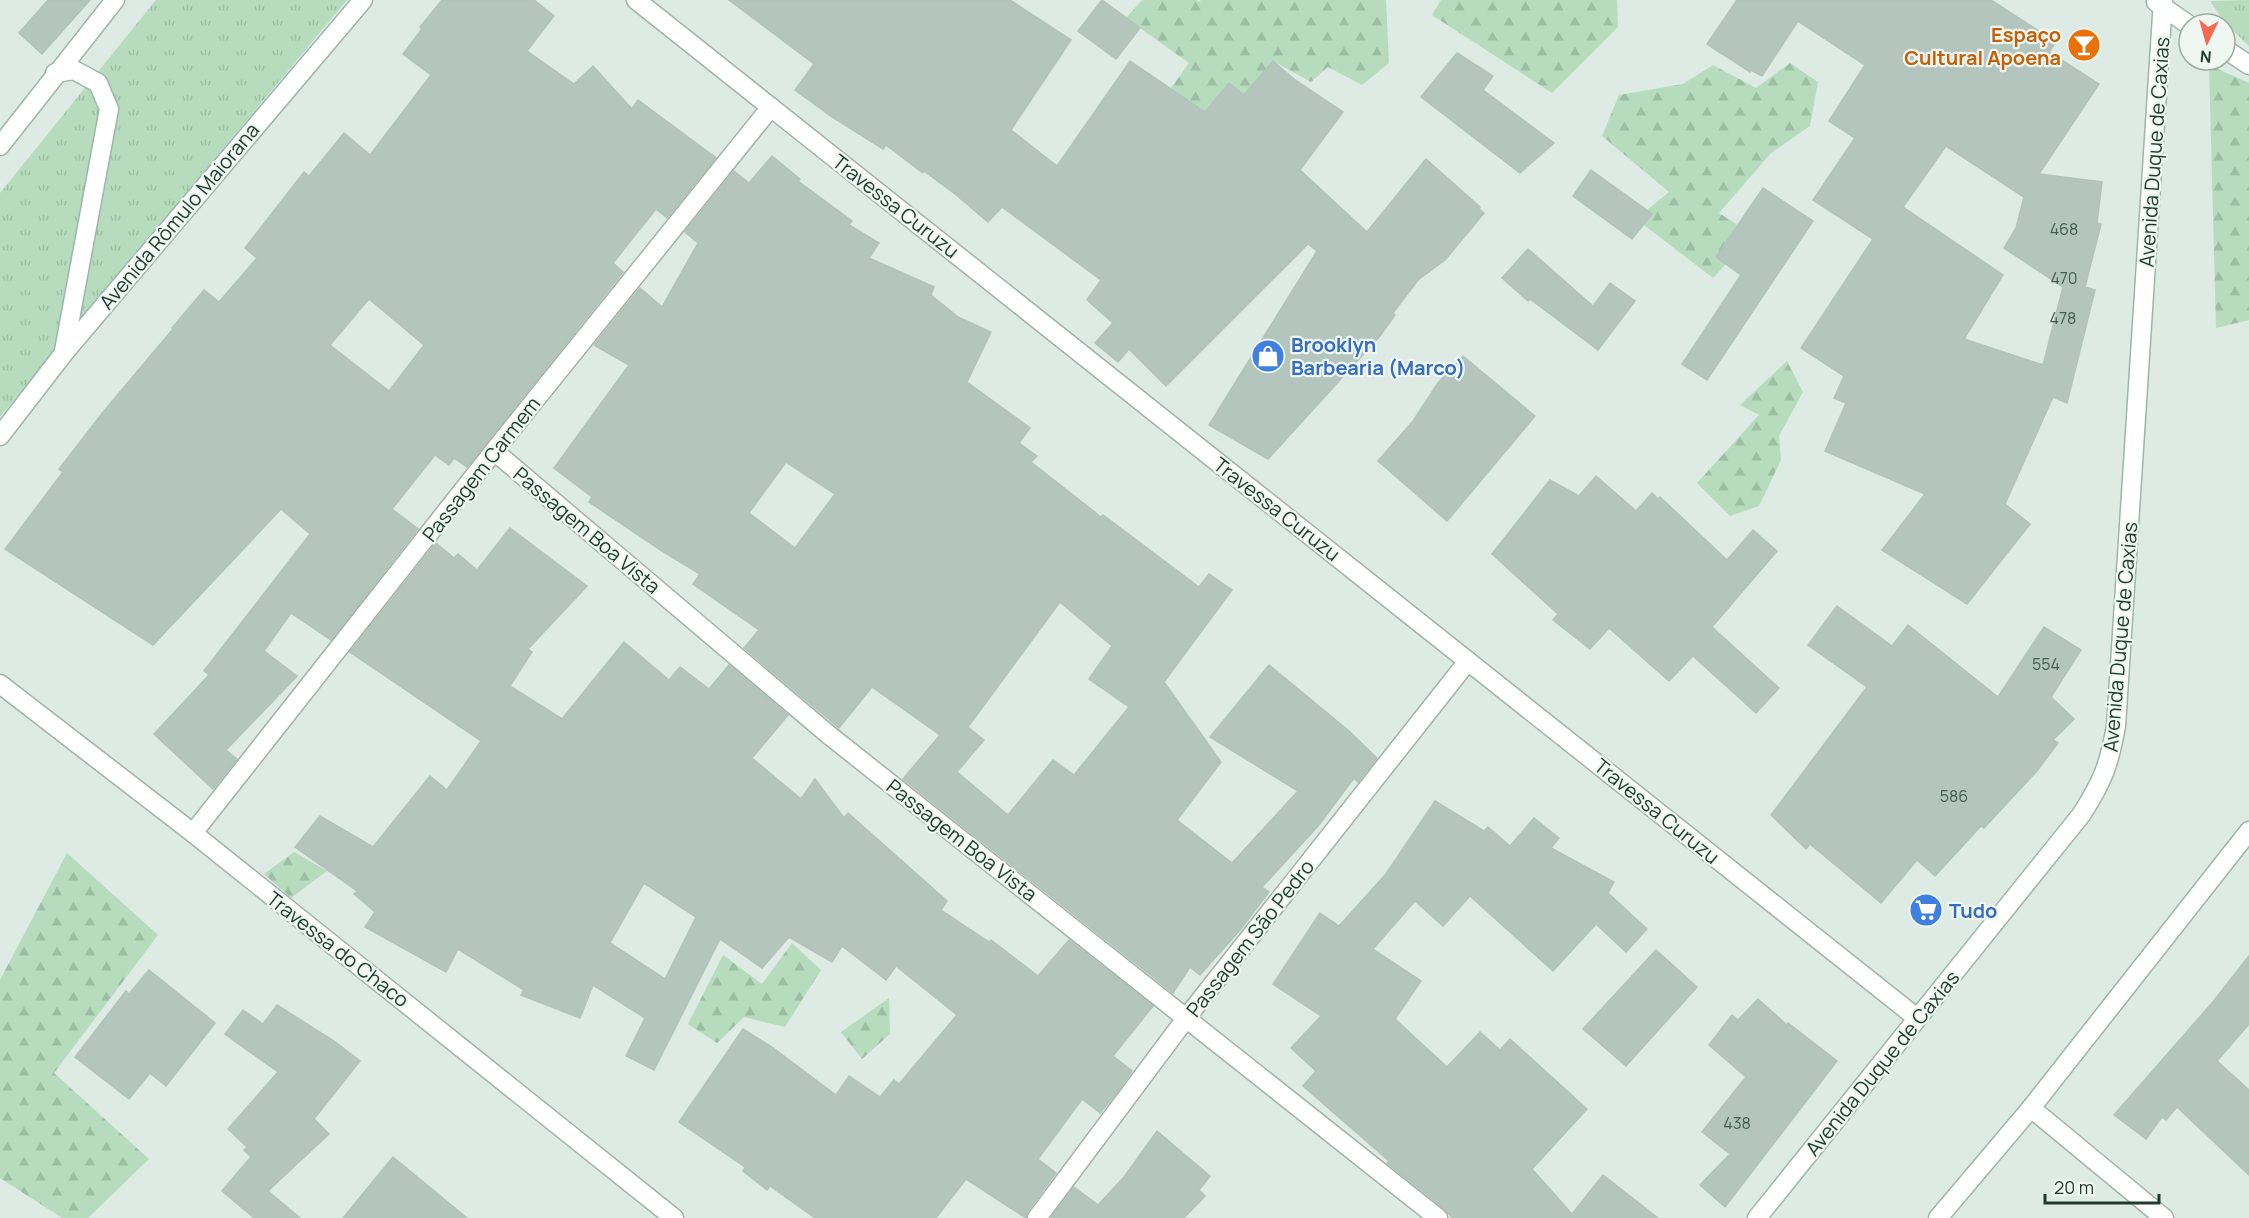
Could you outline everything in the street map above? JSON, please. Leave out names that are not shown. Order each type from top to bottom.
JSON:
[{"type":"street","points":[[0,146],[115,0]]},
{"type":"street","name":"Avenida Rômulo Maiorana","points":[[0,436],[64,353],[363,0]]},
{"type":"street","name":"Travessa Curuzu","points":[[636,0],[1917,1018]]},
{"type":"street","points":[[2160,2],[2177,15]]},
{"type":"street","name":"Avenida Duque de Caxias","points":[[1757,1218],[1768,1210],[1917,1018],[2081,815],[2096,792],[2110,762],[2116,726],[2160,2]]},
{"type":"street","points":[[55,74],[74,70],[98,83],[109,109],[64,353]]},
{"type":"street","name":"Passagem Carmem","points":[[193,833],[494,451],[771,107]]},
{"type":"street","name":"Passagem Boa Vista","points":[[494,451],[829,735],[1438,1218]]},
{"type":"street","name":"Passagem São Pedro","points":[[1037,1218],[1187,1017],[1468,661]]},
{"type":"street","name":"Travessa do Chaco","points":[[0,684],[193,833],[674,1218]]},
{"type":"street","points":[[1938,1218],[2031,1108],[2249,831]]},
{"type":"street","points":[[2031,1108],[2164,1218]]},
{"type":"green space","points":[[156,0],[347,0],[0,417],[0,193]]},
{"type":"green space","points":[[1142,0],[1197,0],[1199,2],[1201,0],[1386,0],[1389,63],[1362,85],[1328,67],[1311,82],[1273,61],[1279,102],[1145,124],[1189,63],[1126,18]]},
{"type":"green space","points":[[1441,0],[1617,0],[1618,27],[1552,93],[1432,15]]},
{"type":"green space","points":[[2249,0],[2249,46],[2237,34],[2237,12],[2217,12],[2210,1]]},
{"type":"green space","points":[[1790,63],[1818,82],[1810,126],[1771,153],[1719,213],[1753,235],[1713,278],[1636,219],[1669,192],[1602,136],[1619,95],[1683,84],[1713,65],[1756,88]]},
{"type":"green space","points":[[2209,72],[2225,72],[2249,83],[2249,320],[2216,328]]},
{"type":"green space","points":[[1787,361],[1803,392],[1779,436],[1781,460],[1759,506],[1730,516],[1697,483],[1759,415],[1740,405]]},
{"type":"green space","points":[[294,852],[327,871],[291,898],[264,874]]},
{"type":"green space","points":[[67,853],[158,935],[54,1073],[149,1159],[88,1218],[62,1218],[0,1178],[0,980]]},
{"type":"green space","points":[[792,943],[821,970],[785,1027],[744,1017],[717,1043],[688,1024],[723,955],[762,984]]},
{"type":"green space","points":[[889,998],[890,1034],[862,1059],[841,1032]]},
{"type":"building","points":[[48,0],[90,0],[42,54],[19,33]]},
{"type":"building","points":[[442,0],[534,0],[554,16],[527,51],[574,84],[593,66],[632,109],[638,100],[716,158],[667,218],[656,209],[613,263],[623,272],[467,467],[454,458],[449,465],[435,455],[392,509],[418,529],[331,640],[291,613],[264,651],[297,676],[226,750],[237,759],[213,789],[154,734],[209,675],[204,671],[310,534],[281,509],[153,645],[5,549],[63,472],[59,469],[204,290],[219,302],[257,258],[245,248],[304,172],[309,176],[344,133],[370,155],[431,75],[403,54],[422,29],[420,27]],"holes":[[[369,299],[424,345],[389,391],[330,345]]]},
{"type":"building","points":[[729,0],[1010,0],[1071,40],[1011,130],[1057,166],[1130,61],[1205,112],[1229,83],[1244,95],[1273,61],[1294,79],[1343,112],[1300,170],[1367,232],[1426,159],[1484,213],[1445,260],[1418,280],[1393,313],[1395,315],[1380,336],[1268,459],[1209,425],[1317,251],[1308,244],[1166,386],[1129,349],[1118,362],[1095,343],[1113,323],[1087,300],[1101,280],[1002,207],[988,222],[955,194],[886,145],[883,149],[832,117],[795,90],[814,64]]},
{"type":"building","points":[[1102,0],[1140,28],[1116,59],[1078,31]]},
{"type":"building","points":[[1737,0],[1991,0],[2056,42],[2049,52],[2099,84],[2039,174],[2102,182],[2097,223],[2101,224],[2085,287],[2095,290],[2067,403],[2053,397],[2005,504],[2030,524],[1967,604],[1882,550],[1925,494],[1825,451],[1846,403],[1834,398],[1844,376],[1801,348],[1873,239],[1813,200],[1855,138],[1829,121],[1865,65],[1798,21],[1762,76],[1751,70],[1750,72],[1707,44]],"holes":[[[1946,146],[2024,197],[2016,228],[2004,248],[2063,287],[2043,365],[1964,339],[2003,275],[1903,207]]]},
{"type":"building","points":[[1457,53],[1493,76],[1483,90],[1554,143],[1520,173],[1421,97]]},
{"type":"building","points":[[772,156],[800,179],[798,181],[852,221],[849,225],[879,243],[869,258],[934,287],[931,295],[958,317],[991,332],[967,382],[1030,428],[1019,443],[1037,456],[1031,462],[1101,517],[1103,515],[1199,587],[1209,574],[1232,590],[1164,682],[1221,762],[1177,820],[1232,863],[1298,791],[1210,737],[1269,665],[1349,731],[1377,758],[1358,782],[1354,778],[1319,825],[1262,887],[1269,892],[1240,930],[1200,975],[1190,967],[1173,993],[903,779],[940,735],[872,687],[839,728],[744,648],[759,630],[693,584],[700,574],[589,502],[592,497],[554,468],[629,365],[594,345],[640,288],[662,307],[698,243],[685,232],[734,171],[749,183]],"holes":[[[786,462],[835,494],[795,548],[749,513]],[[1060,602],[1112,646],[1089,679],[1129,707],[1074,775],[1053,760],[1008,815],[957,772],[984,740],[968,727]]]},
{"type":"building","points":[[1591,170],[1652,214],[1632,239],[1573,196]]},
{"type":"building","points":[[1763,188],[1813,221],[1707,380],[1682,364],[1741,275],[1716,257]]},
{"type":"building","points":[[1528,249],[1593,306],[1610,283],[1635,301],[1598,350],[1530,299],[1528,301],[1502,278]]},
{"type":"building","points":[[1463,356],[1535,416],[1447,521],[1378,461],[1413,421],[1438,383]]},
{"type":"building","points":[[1596,476],[1636,511],[1652,493],[1658,499],[1660,497],[1727,560],[1753,530],[1777,551],[1712,627],[1779,688],[1756,713],[1693,656],[1669,681],[1609,628],[1590,649],[1553,620],[1558,614],[1492,554],[1550,480],[1579,496]]},
{"type":"building","points":[[510,528],[587,586],[528,649],[532,652],[510,686],[562,719],[624,642],[669,680],[680,667],[709,689],[729,665],[788,715],[752,758],[801,799],[815,779],[844,818],[848,813],[947,901],[941,910],[989,942],[991,940],[1038,976],[1069,940],[1153,1006],[1113,1056],[1132,1071],[1118,1091],[1100,1113],[1082,1099],[1038,1159],[1056,1173],[1028,1211],[1026,1218],[966,1179],[936,1218],[815,1218],[770,1186],[767,1190],[743,1171],[745,1167],[679,1122],[743,1029],[772,1047],[836,1095],[849,1076],[880,1097],[894,1080],[899,1084],[957,1015],[896,966],[886,980],[842,946],[832,962],[789,937],[762,968],[720,939],[654,1070],[626,1056],[645,1018],[593,985],[580,1018],[521,995],[524,990],[458,949],[446,972],[365,927],[375,912],[354,894],[357,891],[295,847],[320,816],[373,847],[430,776],[447,790],[481,741],[350,652],[436,543],[454,558],[458,554],[477,570]],"holes":[[[644,883],[696,917],[665,979],[610,943]]]},
{"type":"building","points":[[1837,606],[1892,646],[1908,625],[1998,697],[2044,627],[2081,650],[2051,697],[2074,719],[2053,740],[2058,743],[2037,771],[1984,828],[1981,826],[1935,876],[1917,860],[1881,903],[1810,844],[1806,849],[1771,815],[1867,687],[1808,645]]},
{"type":"building","points":[[1435,801],[1484,831],[1488,827],[1510,846],[1534,818],[1559,838],[1551,848],[1614,882],[1608,893],[1647,929],[1626,952],[1596,924],[1553,971],[1470,896],[1443,926],[1415,901],[1373,949],[1421,981],[1395,1019],[1447,1067],[1480,1032],[1500,1050],[1510,1039],[1587,1109],[1532,1169],[1572,1214],[1603,1175],[1658,1218],[1452,1218],[1445,1209],[1387,1163],[1389,1161],[1303,1086],[1316,1071],[1291,1048],[1321,1016],[1273,984],[1320,913],[1339,926],[1386,874]]},
{"type":"building","points":[[1656,950],[1697,987],[1626,1066],[1583,1029]]},
{"type":"building","points":[[2249,956],[2249,1024],[2217,1061],[2249,1090],[2249,1175],[2177,1107],[2166,1120],[2162,1117],[2146,1139],[2114,1115],[2212,1003]]},
{"type":"building","points":[[149,970],[215,1023],[166,1086],[150,1073],[129,1099],[75,1057],[126,991],[129,994]]},
{"type":"building","points":[[1758,999],[1787,1025],[1788,1023],[1837,1061],[1725,1207],[1700,1185],[1730,1154],[1702,1132],[1746,1077],[1709,1045],[1732,1015],[1738,1020]]},
{"type":"building","points":[[277,1005],[334,1041],[360,1061],[314,1119],[329,1134],[268,1191],[300,1218],[254,1218],[222,1191],[251,1157],[244,1150],[247,1147],[228,1129],[278,1072],[225,1034],[243,1010],[263,1024]]},
{"type":"building","points":[[1157,1131],[1210,1176],[1199,1190],[1205,1196],[1184,1218],[1051,1218],[1074,1187],[1098,1205],[1124,1177]]},
{"type":"building","points":[[393,1157],[467,1218],[343,1218]]},
{"type":"place","name":"Espaço Cultural Apoena","points":[[2084,45]]},
{"type":"place","name":"Brooklyn Barbearia (Marco)","points":[[1268,356]]},
{"type":"place","name":"Tudo","points":[[1926,910]]}]
